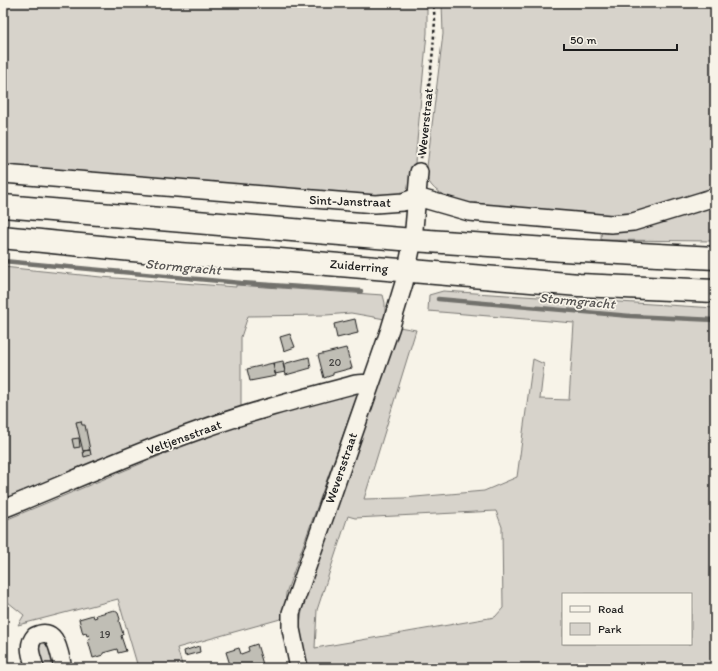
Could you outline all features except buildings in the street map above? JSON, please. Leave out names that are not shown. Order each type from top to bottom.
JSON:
[{"type":"highway","points":[[3,206],[413,240],[715,258]]},
{"type":"highway","name":"Zuiderring","points":[[3,237],[114,249],[216,257],[268,258],[579,284],[715,291]]},
{"type":"street","name":"Weverstraat","points":[[408,270],[413,240],[419,172]]},
{"type":"street","name":"Sint-Janstraat","points":[[3,174],[375,204],[403,202],[417,197]]},
{"type":"street","points":[[417,197],[469,212],[611,224],[633,222],[715,197]]},
{"type":"street","name":"Weversstraat","points":[[299,668],[291,629],[290,613],[390,329],[408,270]]},
{"type":"street","name":"Veltjensstraat","points":[[3,510],[129,457],[197,431],[275,406],[356,384],[370,383]]},
{"type":"street","points":[[35,668],[30,644],[35,636],[45,633],[50,635],[56,642],[63,668]]},
{"type":"path","name":"Weverstraat","points":[[419,172],[433,50],[435,20],[433,3]]},
{"type":"green space","points":[[3,3],[427,3],[427,33],[413,184],[405,193],[394,198],[3,168]]},
{"type":"green space","points":[[442,3],[715,3],[715,241],[601,240],[602,215],[458,203],[435,189],[431,185],[426,175],[443,34]]},
{"type":"green space","points":[[3,267],[101,277],[236,287],[236,285],[383,295],[385,303],[385,319],[351,313],[326,315],[248,316],[241,337],[241,407],[330,384],[364,377],[286,593],[284,618],[177,648],[183,668],[123,668],[137,664],[118,599],[18,625],[24,615],[3,598],[3,521],[169,452],[211,431],[3,504]]},
{"type":"green space","points":[[443,291],[715,308],[715,668],[308,668],[303,651],[300,625],[303,604],[399,327],[416,330],[364,499],[404,498],[484,491],[517,477],[533,359],[544,364],[540,399],[569,400],[574,323],[428,311],[429,295]],"holes":[[[496,511],[502,527],[503,608],[495,617],[315,648],[317,610],[348,516],[355,518]]]},
{"type":"green space","points":[[46,640],[58,668],[41,668],[36,643]]},
{"type":"waterway","name":"Stormgracht","points":[[3,261],[241,283],[361,291]]},
{"type":"waterway","name":"Stormgracht","points":[[438,299],[630,316],[715,320]]}]
